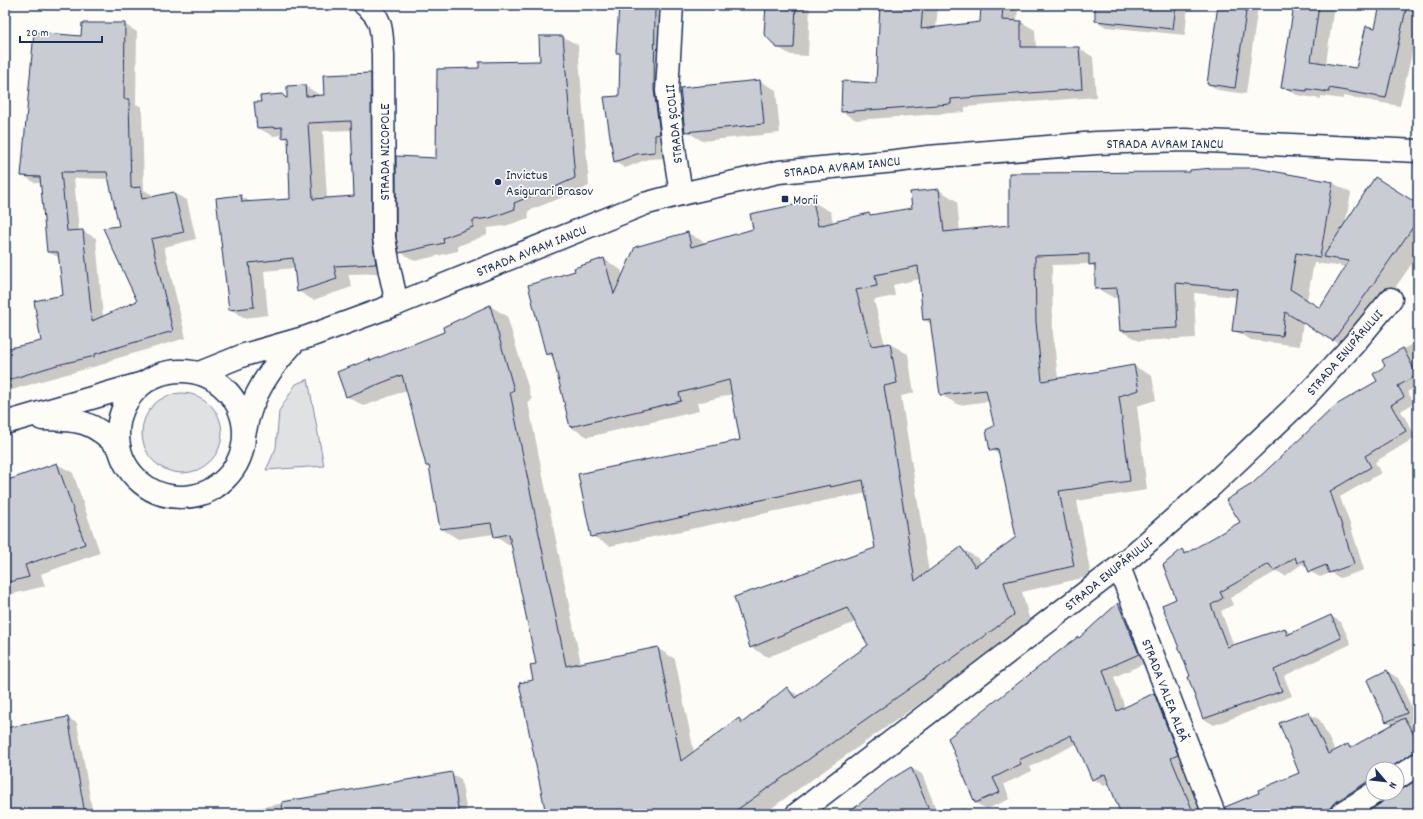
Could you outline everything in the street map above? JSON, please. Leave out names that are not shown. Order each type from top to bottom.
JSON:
[{"type":"street","name":"STRADA NICOPOLE","points":[[365,5],[373,11],[380,25],[383,54],[384,238],[398,304]]},
{"type":"street","name":"STRADA ȘCOLII","points":[[672,5],[668,91],[675,155],[682,194]]},
{"type":"street","name":"STRADA AVRAM IANCU","points":[[199,373],[244,355],[295,341],[398,304],[644,204],[779,172],[928,157],[1096,143],[1185,140],[1418,151]]},
{"type":"street","name":"STRADA ENUPĂRULUI","points":[[797,814],[1119,567],[1207,490],[1305,397],[1391,299]]},
{"type":"street","points":[[244,433],[250,411],[264,380],[295,341]]},
{"type":"street","points":[[13,421],[143,382],[166,372],[183,370],[199,373],[210,377],[228,391],[235,400],[242,416],[244,444],[236,464],[223,482],[214,488],[193,496],[169,496],[147,487],[137,480],[129,470],[123,460],[119,448],[118,438],[120,417],[129,398],[143,382]]},
{"type":"street","points":[[13,421],[72,420],[85,422],[96,427],[109,437],[119,448]]},
{"type":"street","name":"STRADA VALEA ALBĂ","points":[[1119,567],[1214,814]]},
{"type":"street","points":[[1405,773],[1418,764]]},
{"type":"street","points":[[1341,814],[1365,799]]},
{"type":"shaded area","points":[[308,379],[324,466],[266,470],[276,448],[279,411],[296,384]]},
{"type":"shaded area","points":[[182,393],[197,396],[210,405],[219,418],[222,433],[219,448],[210,461],[197,470],[182,473],[167,470],[154,461],[145,448],[142,433],[145,418],[154,405],[167,396]]},
{"type":"building","points":[[619,5],[655,6],[654,90],[660,134],[655,135],[655,152],[637,154],[614,162],[604,97],[619,96],[620,53],[616,53]]},
{"type":"building","points":[[766,5],[796,5],[794,48],[777,48],[764,34]]},
{"type":"building","points":[[880,5],[923,5],[921,29],[980,22],[981,5],[1003,5],[1002,20],[1021,21],[1021,47],[1079,47],[1082,89],[951,99],[951,104],[841,112],[842,81],[876,83]]},
{"type":"building","points":[[1095,5],[1176,5],[1173,29],[1095,21]]},
{"type":"building","points":[[1218,5],[1247,5],[1235,88],[1207,84]]},
{"type":"building","points":[[1294,5],[1319,5],[1311,61],[1356,68],[1366,26],[1375,28],[1380,5],[1407,5],[1386,98],[1329,88],[1329,92],[1281,88]]},
{"type":"building","points":[[82,23],[125,23],[124,99],[129,99],[131,188],[140,187],[142,199],[174,192],[184,232],[151,239],[173,331],[95,354],[95,356],[57,365],[5,381],[5,349],[41,341],[34,301],[63,295],[58,252],[47,252],[40,177],[21,176],[34,32],[81,36]],"holes":[[[61,172],[107,172],[119,226],[103,228],[137,301],[92,321],[83,230],[67,231]]]},
{"type":"building","points":[[539,36],[563,36],[575,178],[514,203],[515,209],[490,218],[473,220],[473,227],[443,238],[444,243],[399,253],[396,237],[396,156],[436,158],[437,69],[479,68],[479,62],[540,61]]},
{"type":"building","points":[[371,73],[372,238],[376,264],[334,266],[337,279],[297,292],[293,258],[249,263],[254,307],[229,310],[216,198],[241,195],[242,202],[290,199],[288,137],[282,138],[282,127],[257,128],[254,102],[261,102],[260,96],[282,94],[287,98],[287,86],[305,85],[306,96],[324,95],[323,75]],"holes":[[[351,121],[354,196],[313,199],[308,123]]]},
{"type":"building","points":[[760,80],[764,124],[685,132],[680,88]]},
{"type":"building","points":[[1213,168],[1255,168],[1333,182],[1320,257],[1296,253],[1290,289],[1320,308],[1349,261],[1323,257],[1375,177],[1418,204],[1418,220],[1333,341],[1285,312],[1282,336],[1232,331],[1237,289],[1176,283],[1178,328],[1120,331],[1117,288],[1095,289],[1095,264],[1089,265],[1089,254],[1035,256],[1036,322],[1042,381],[1134,365],[1139,390],[1119,396],[1130,481],[1059,491],[1074,566],[1004,582],[1014,615],[731,814],[546,814],[519,683],[533,680],[530,665],[536,664],[509,534],[494,537],[491,523],[440,529],[429,466],[426,466],[402,375],[346,397],[337,372],[370,359],[370,361],[444,332],[443,327],[490,305],[514,390],[510,392],[566,666],[658,647],[681,761],[739,718],[742,723],[787,687],[795,698],[868,645],[847,608],[750,648],[734,597],[875,548],[863,480],[830,487],[830,485],[591,537],[578,474],[740,440],[729,380],[679,393],[681,401],[570,427],[552,353],[546,355],[528,285],[575,271],[574,268],[604,258],[614,294],[635,247],[688,232],[691,247],[753,229],[750,214],[813,201],[818,226],[869,213],[870,215],[912,208],[910,192],[939,189],[944,232],[1009,225],[1009,173],[1190,172],[1190,170]],"holes":[[[918,266],[923,320],[930,319],[940,395],[986,390],[994,426],[986,430],[990,451],[998,449],[1016,537],[975,567],[961,547],[915,581],[884,386],[897,383],[890,343],[871,346],[856,290],[877,286],[875,275]]]},
{"type":"building","points":[[1403,348],[1417,375],[1398,386],[1404,397],[1391,405],[1406,431],[1365,456],[1371,467],[1330,491],[1354,564],[1329,573],[1326,565],[1309,572],[1304,560],[1297,563],[1295,557],[1274,571],[1269,564],[1220,592],[1223,598],[1211,605],[1227,647],[1285,628],[1287,635],[1331,615],[1341,638],[1274,670],[1282,691],[1203,719],[1188,677],[1190,676],[1162,605],[1176,599],[1163,565],[1182,549],[1185,554],[1240,522],[1226,500],[1252,484],[1336,405],[1377,381],[1373,374],[1385,366],[1382,360]]},
{"type":"building","points":[[57,463],[85,544],[25,565],[29,577],[5,583],[5,481]]},
{"type":"building","points":[[1118,603],[1139,654],[1103,670],[1117,711],[1154,693],[1178,755],[1171,758],[1194,814],[1121,814],[1105,774],[1092,780],[1075,740],[1073,741],[1071,735],[1019,760],[1021,764],[993,778],[1000,792],[975,803],[948,738],[1067,645],[1078,637],[1079,638]]},
{"type":"building","points":[[1387,670],[1407,713],[1386,722],[1367,680]]},
{"type":"building","points":[[1308,712],[1328,754],[1348,744],[1350,748],[1404,718],[1418,741],[1418,752],[1411,754],[1401,761],[1365,761],[1365,783],[1334,803],[1330,808],[1329,814],[1226,814],[1225,807],[1259,793],[1258,790],[1299,773],[1279,723]]},
{"type":"building","points":[[68,717],[85,814],[5,814],[5,728]]},
{"type":"building","points":[[911,767],[931,814],[847,814],[888,781]]},
{"type":"building","points":[[452,772],[459,814],[283,814],[282,802]]},
{"type":"building","points":[[1418,779],[1418,814],[1364,814],[1383,801],[1405,801],[1405,787]]},
{"type":"place","name":"Invictus Asigurari Brasov","points":[[498,182]]},
{"type":"place","name":"Morii","points":[[785,199]]}]
